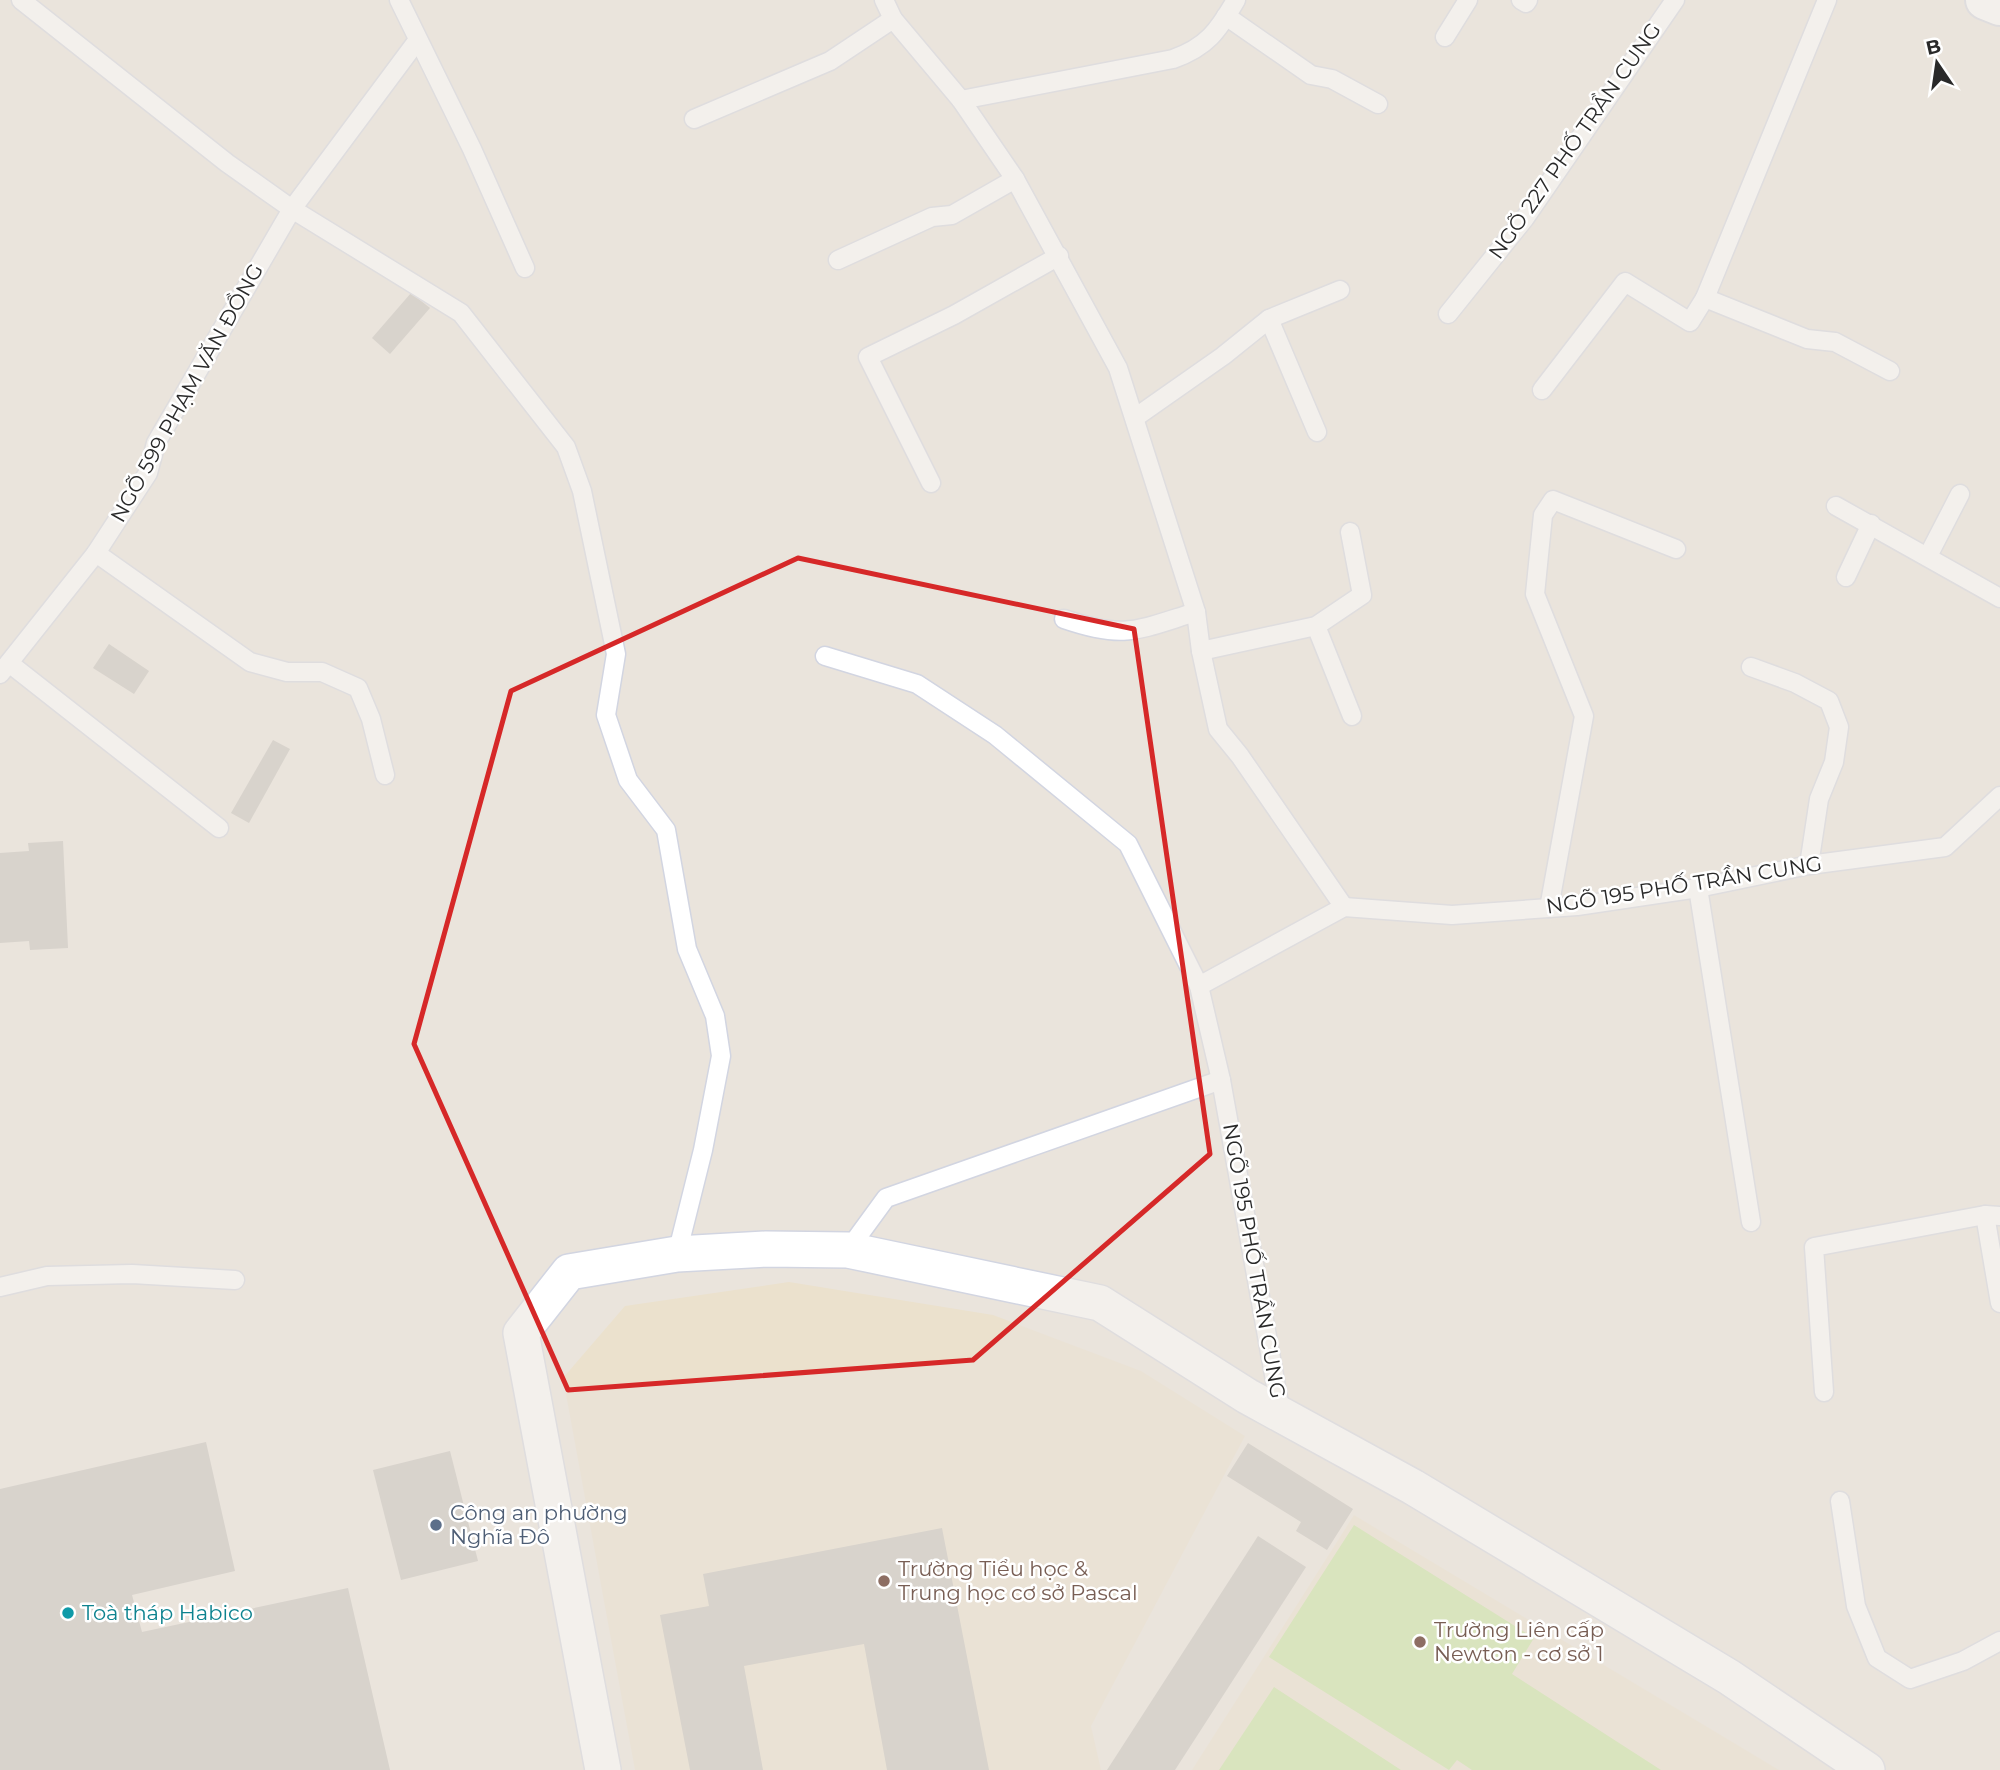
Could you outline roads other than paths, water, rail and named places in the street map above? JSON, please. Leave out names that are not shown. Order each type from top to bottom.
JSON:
[{"type":"main road","points":[[1985,0],[2000,6]]},
{"type":"street","points":[[603,1770],[521,1333],[569,1272],[677,1254],[766,1249],[848,1250],[1100,1303],[1247,1396],[1413,1487],[1729,1677],[1867,1770]]},
{"type":"lane","points":[[21,0],[227,163],[292,209],[461,313],[566,447],[582,491],[616,654],[606,715],[628,780],[666,830],[687,948],[715,1016],[721,1056],[703,1150],[677,1254]]},
{"type":"lane","points":[[399,0],[472,149],[525,268]]},
{"type":"lane","points":[[884,0],[893,19],[961,100],[1015,179],[1118,368],[1136,417],[1196,612],[1201,651],[1218,729],[1240,756],[1344,907],[1199,986]]},
{"type":"lane","points":[[961,100],[1173,60],[1196,51],[1236,0]]},
{"type":"lane","points":[[1445,37],[1468,0]]},
{"type":"lane","points":[[1521,0],[1526,4],[1528,0]]},
{"type":"lane","name":"NGÕ 227 PHỐ TRẦN CUNG","points":[[1448,314],[1525,218],[1675,0]]},
{"type":"lane","points":[[1542,390],[1625,282],[1690,322],[1705,298],[1827,0]]},
{"type":"lane","points":[[1226,16],[1311,75],[1332,79],[1378,104]]},
{"type":"lane","points":[[694,119],[830,61],[893,19]]},
{"type":"lane","name":"NGÕ 599 PHẠM VĂN ĐỒNG","points":[[5,668],[96,552],[148,473],[156,443],[292,209],[417,41]]},
{"type":"lane","points":[[838,260],[932,217],[952,215],[1015,179]]},
{"type":"lane","points":[[931,483],[868,358],[954,315],[1059,256]]},
{"type":"lane","points":[[1136,417],[1269,319],[1340,290]]},
{"type":"lane","points":[[1705,298],[1807,340],[1835,342],[1890,371]]},
{"type":"lane","points":[[1269,319],[1317,432]]},
{"type":"lane","points":[[1928,556],[1960,494]]},
{"type":"lane","points":[[1549,908],[1584,716],[1535,594],[1543,514],[1553,499],[1676,549]]},
{"type":"lane","points":[[1836,506],[2000,598]]},
{"type":"lane","points":[[1846,578],[1871,524]]},
{"type":"lane","points":[[1201,651],[1316,626],[1362,595],[1350,532]]},
{"type":"lane","points":[[96,552],[250,662],[287,672],[322,672],[358,688],[371,719],[385,775]]},
{"type":"lane","points":[[1064,619],[1098,631],[1129,633],[1196,612]]},
{"type":"lane","points":[[1316,626],[1352,716]]},
{"type":"lane","name":"NGÕ 195 PHỐ TRẦN CUNG","points":[[825,656],[917,684],[995,735],[1128,844],[1199,986],[1221,1080],[1281,1414]]},
{"type":"lane","points":[[1751,667],[1795,683],[1829,701],[1839,727],[1834,762],[1819,799],[1809,865]]},
{"type":"lane","points":[[5,668],[219,828]]},
{"type":"lane","name":"NGÕ 195 PHỐ TRẦN CUNG","points":[[1344,907],[1452,915],[1549,908],[1698,888],[1809,865],[1945,846],[2000,796]]},
{"type":"lane","points":[[1698,888],[1751,1222]]},
{"type":"lane","points":[[848,1250],[887,1198],[1221,1080]]},
{"type":"lane","points":[[1824,1392],[1814,1247],[1993,1216],[2000,1303]]},
{"type":"lane","points":[[0,1286],[47,1276],[132,1274],[235,1280]]},
{"type":"lane","points":[[1840,1501],[1856,1606],[1877,1658],[1910,1679],[1963,1661],[2000,1641]]},
{"type":"place","name":"Công an phường Nghĩa Đô","points":[[436,1525]]},
{"type":"place","name":"Trường Tiểu học & Trung học cơ sở Pascal","points":[[884,1581]]},
{"type":"place","name":"Toà tháp Habico","points":[[68,1613]]},
{"type":"place","name":"Trường Liên cấp Newton - cơ sở 1","points":[[1420,1642]]}]
